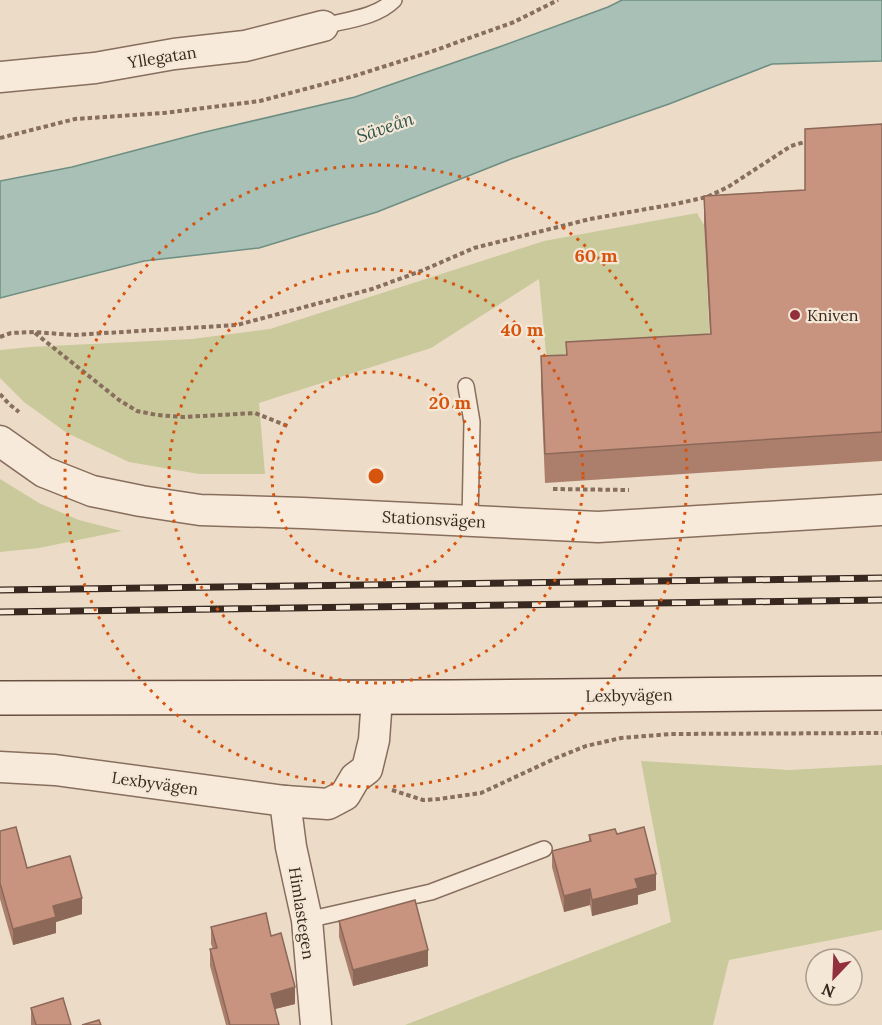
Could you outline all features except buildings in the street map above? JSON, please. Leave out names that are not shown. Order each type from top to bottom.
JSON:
[{"type":"street","name":"Yllegatan","points":[[0,77],[94,68],[174,54],[245,46],[322,26]]},
{"type":"street","name":"Stationsvägen","points":[[0,441],[44,472],[92,491],[200,510],[598,527],[882,510]]},
{"type":"street","name":"Lexbyvägen","points":[[0,698],[376,698],[882,693]]},
{"type":"street","name":"Lexbyvägen","points":[[0,767],[55,770],[285,801],[328,804],[345,795],[355,778],[367,769],[374,740],[376,698]]},
{"type":"street","name":"Himlastegen","points":[[285,801],[291,847],[306,920],[316,1025]]},
{"type":"lane","points":[[322,26],[372,15],[394,0]]},
{"type":"lane","points":[[466,386],[472,422],[470,521]]},
{"type":"lane","points":[[306,920],[431,892],[544,849]]},
{"type":"path","points":[[0,138],[75,119],[164,113],[270,98],[354,76],[433,51],[514,22],[558,0]]},
{"type":"path","points":[[0,337],[11,333],[73,335],[237,325],[372,289],[474,248],[590,219],[707,196],[728,187],[791,146],[812,140]]},
{"type":"path","points":[[34,332],[119,400],[137,411],[183,417],[255,413],[290,427]]},
{"type":"path","points":[[0,394],[25,416]]},
{"type":"path","points":[[553,489],[635,490]]},
{"type":"path","points":[[355,778],[423,800],[440,799],[481,793],[586,746],[621,738],[670,734],[882,733]]},
{"type":"green space","points":[[697,213],[704,225],[711,363],[549,385],[539,279],[431,348],[259,403],[265,474],[199,474],[129,462],[67,433],[24,402],[0,378],[0,350],[192,339],[270,329],[544,241]]},
{"type":"green space","points":[[0,479],[39,503],[79,520],[122,531],[39,548],[0,552]]},
{"type":"green space","points":[[641,761],[789,770],[882,765],[882,930],[729,960],[713,1025],[405,1025],[671,922]]},
{"type":"water","name":"Säveån","points":[[622,0],[882,0],[882,61],[772,64],[669,104],[511,159],[377,212],[259,248],[144,261],[0,298],[0,181],[72,167],[201,133],[355,97],[499,47]]},
{"type":"railway","points":[[0,590],[882,578]]},
{"type":"railway","points":[[0,612],[882,600]]},
{"type":"place","name":"Kniven","points":[[795,315]]}]
